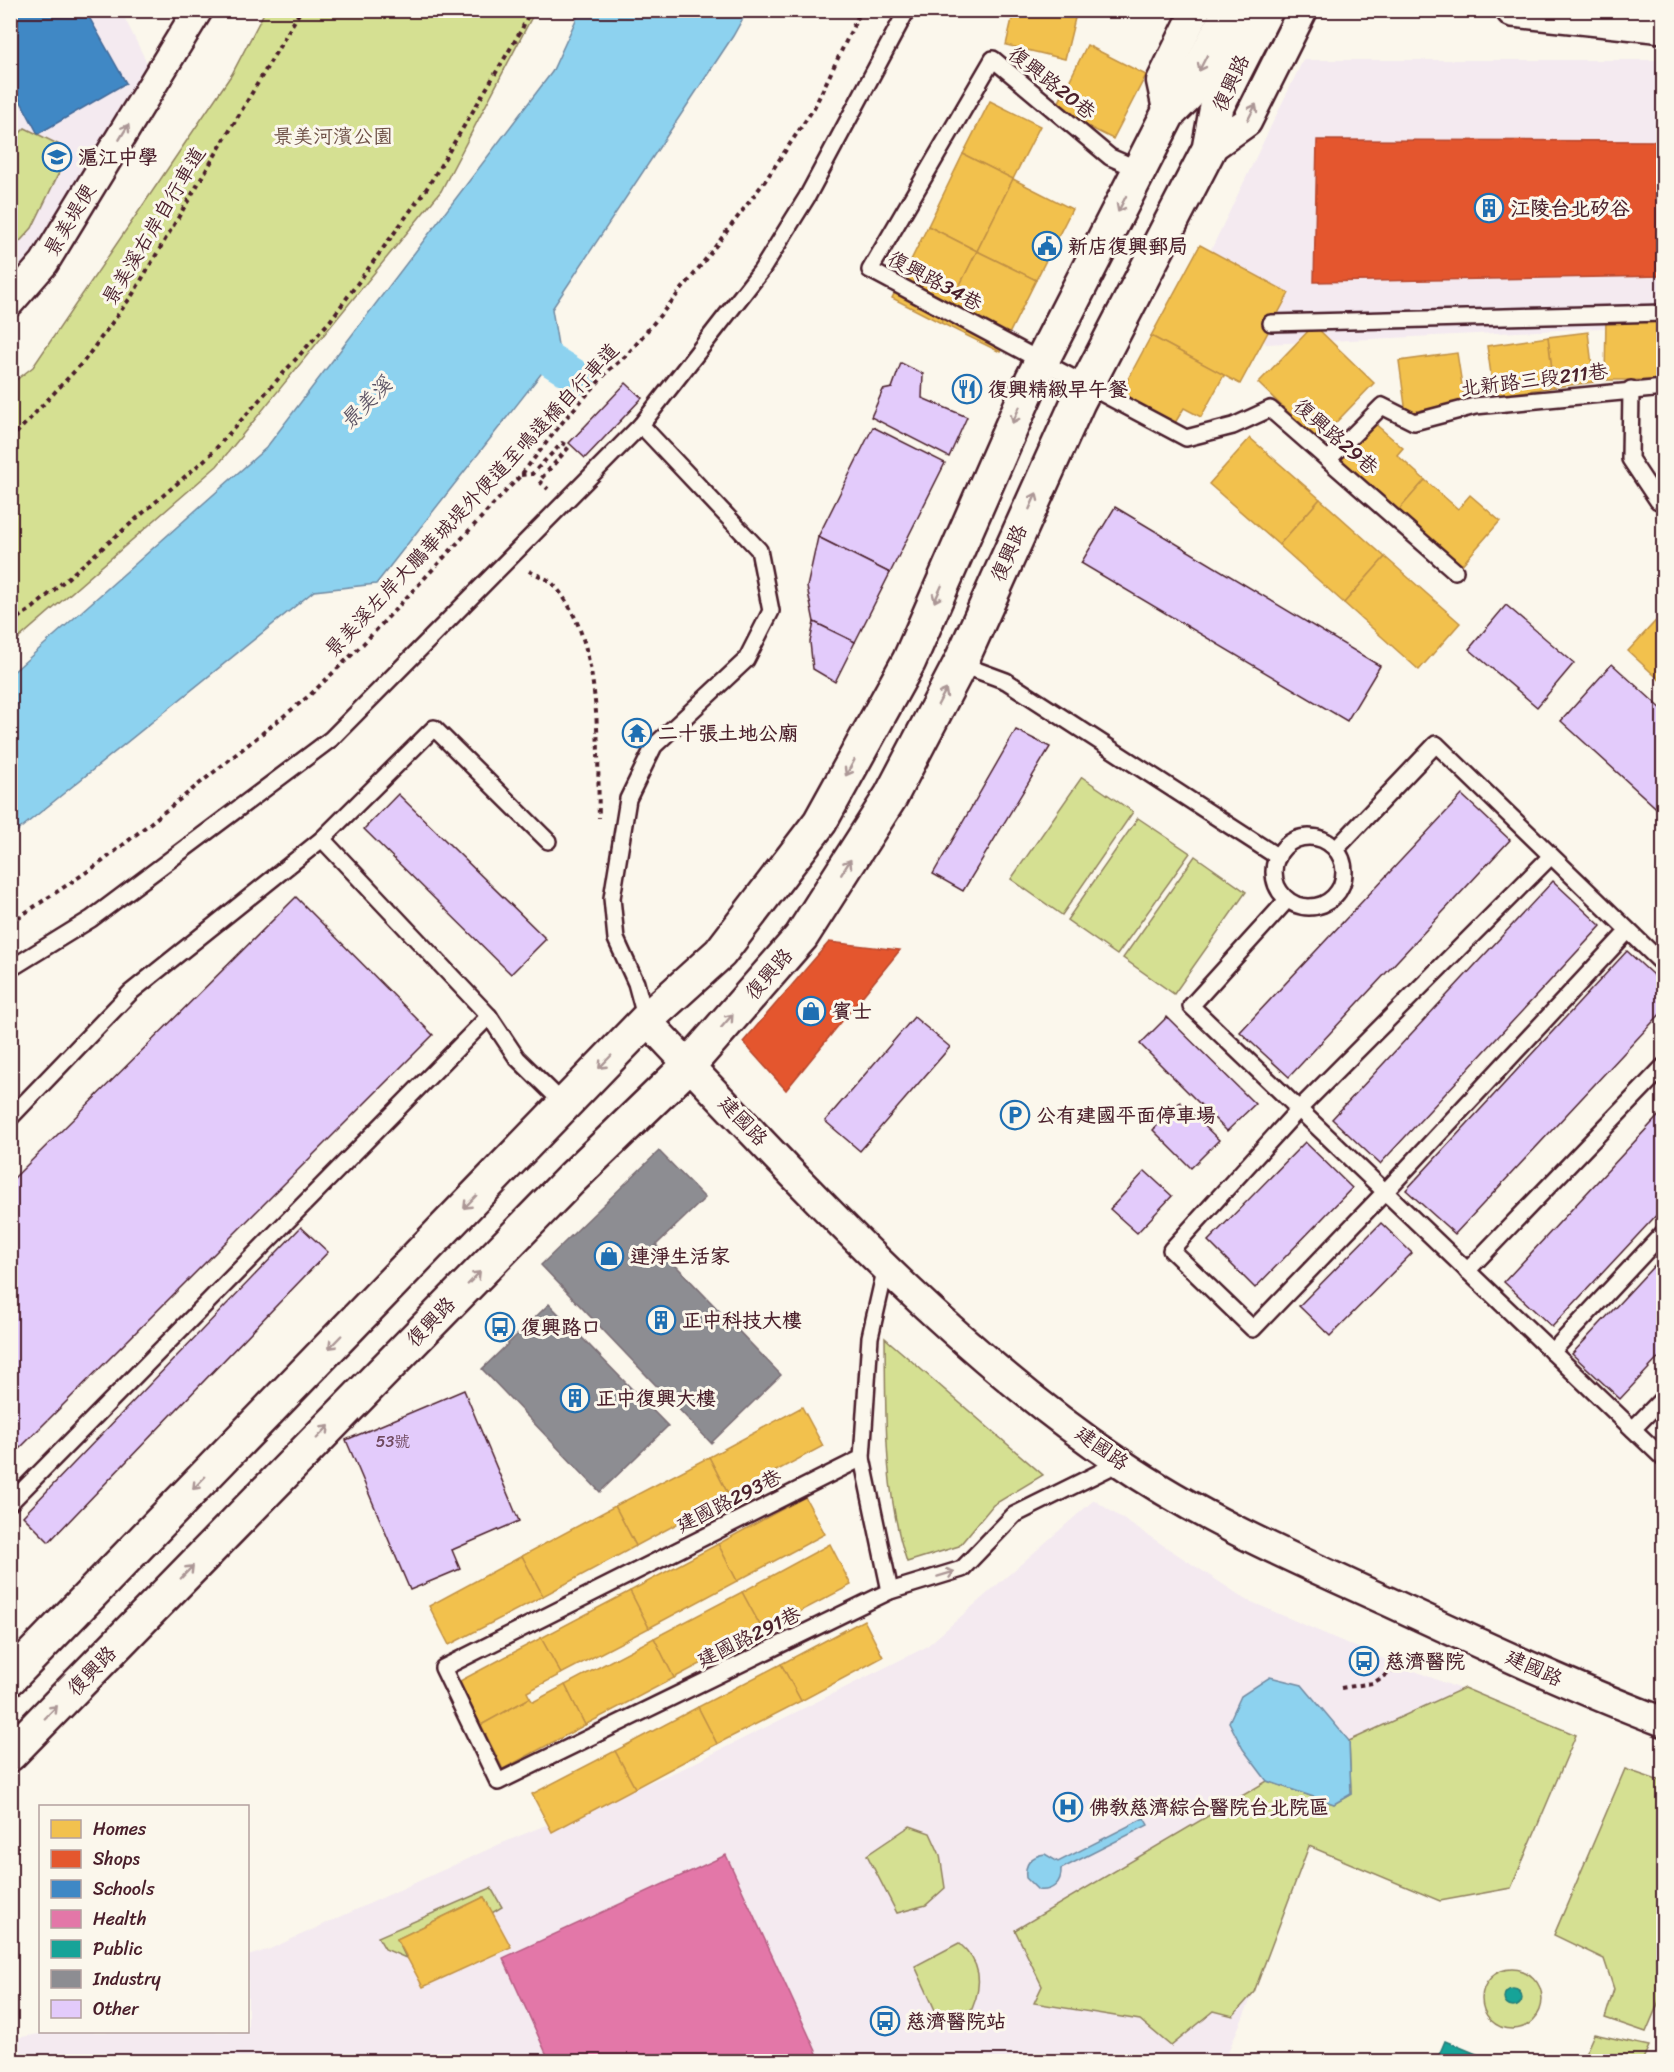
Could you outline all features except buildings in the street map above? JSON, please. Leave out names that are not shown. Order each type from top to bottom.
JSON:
[{"type":"main road","name":"復興路","points":[[10,1678],[646,1020],[720,953],[820,822],[909,661],[1041,361],[1168,114],[1187,95],[1230,10]]},
{"type":"main road","name":"復興路","points":[[10,1754],[572,1178],[689,1065],[801,937],[891,796],[960,664],[1087,385],[1209,149],[1217,106],[1266,10]]},
{"type":"main road","points":[[1513,10],[1664,26]]},
{"type":"street","name":"景美堤便","points":[[10,302],[44,262],[198,10]]},
{"type":"street","points":[[1168,114],[1161,81],[1196,10]]},
{"type":"street","points":[[1209,149],[1247,122],[1303,10]]},
{"type":"street","name":"建國路","points":[[646,1020],[886,1267],[1002,1374],[1119,1463],[1191,1508],[1263,1545],[1587,1693],[1664,1722]]},
{"type":"lane","points":[[10,969],[91,919],[331,739],[640,425],[761,271],[807,197],[907,10]]},
{"type":"lane","name":"復興路20巷","points":[[942,148],[993,59],[1110,157],[1140,170]]},
{"type":"lane","name":"復興路34巷","points":[[942,148],[870,270],[1041,361]]},
{"type":"lane","points":[[1271,323],[1664,313]]},
{"type":"lane","name":"復興路29巷","points":[[1041,361],[1186,438],[1233,426],[1270,409],[1455,571]]},
{"type":"lane","name":"北新路三段211巷","points":[[1329,459],[1382,406],[1414,422],[1475,406],[1631,389],[1664,388]]},
{"type":"lane","points":[[1631,389],[1630,459],[1658,501]]},
{"type":"lane","points":[[640,425],[759,550],[771,611],[746,660],[654,746],[628,799],[612,898],[616,939],[636,982],[646,1020]]},
{"type":"lane","points":[[960,664],[1006,681],[1278,857]]},
{"type":"lane","points":[[10,1118],[131,992],[322,839],[434,728],[548,841]]},
{"type":"lane","points":[[1336,849],[1436,744],[1664,965]]},
{"type":"lane","points":[[1305,837],[1327,842],[1336,849],[1342,859],[1343,882],[1331,901],[1308,908],[1287,900],[1275,880],[1274,868],[1278,857],[1294,841],[1305,837]]},
{"type":"lane","points":[[322,839],[489,1016],[517,1058],[564,1104]]},
{"type":"lane","points":[[1551,856],[1299,1109],[1172,1250],[1253,1329],[1385,1192],[1628,931]]},
{"type":"lane","points":[[1287,900],[1191,1006],[1664,1459]]},
{"type":"lane","points":[[10,1503],[489,1016]]},
{"type":"lane","points":[[1467,1271],[1664,1066]]},
{"type":"lane","points":[[1552,1352],[1664,1232]]},
{"type":"lane","points":[[886,1267],[870,1337],[862,1458],[890,1591]]},
{"type":"lane","points":[[1633,1429],[1664,1397]]},
{"type":"lane","name":"建國路293巷","points":[[443,1668],[862,1458]]},
{"type":"lane","name":"建國路291巷","points":[[443,1668],[498,1782],[890,1591],[962,1569],[1014,1515],[1119,1463]]},
{"type":"path","name":"景美溪右岸自行車道","points":[[10,440],[84,361],[133,294],[301,10]]},
{"type":"path","points":[[10,623],[33,608],[210,455],[330,321],[427,188],[522,29],[530,10]]},
{"type":"path","name":"景美溪左岸大鵬華城堤外便道至鳴遠橋自行車道","points":[[10,923],[103,861],[310,695],[363,644],[521,475],[609,370],[627,356],[692,277],[765,181],[814,108],[861,10]]},
{"type":"path","points":[[521,475],[532,474],[562,442],[569,447],[539,481]]},
{"type":"path","points":[[519,567],[552,582],[573,611],[597,705],[599,828]]},
{"type":"path","points":[[1341,1688],[1373,1683],[1403,1665]]},
{"type":"shaded area","name":"滬江中學","points":[[11,11],[121,11],[155,79],[53,235],[11,282]]},
{"type":"shaded area","points":[[1303,60],[1663,60],[1663,325],[1266,344],[1208,256]]},
{"type":"shaded area","name":"佛教慈濟綜合醫院台北院區","points":[[1094,1500],[1247,1600],[1367,1652],[1576,1735],[1511,1888],[1440,1901],[1309,1846],[1254,1992],[1224,2061],[11,2062],[10,2039],[45,2033],[249,2033],[249,1956],[270,1949],[500,1844],[682,1769],[926,1647]]},
{"type":"green space","name":"景美河濱公園","points":[[265,11],[535,11],[441,191],[217,466],[11,645],[11,384],[33,367],[232,74]]},
{"type":"green space","points":[[25,128],[70,150],[32,228],[11,251],[11,142]]},
{"type":"green space","points":[[1082,777],[1133,812],[1062,915],[1011,879]]},
{"type":"green space","points":[[1138,818],[1190,853],[1117,955],[1067,920]]},
{"type":"green space","points":[[1195,856],[1246,892],[1174,994],[1123,958]]},
{"type":"green space","points":[[885,1338],[1043,1475],[993,1505],[959,1546],[907,1562],[899,1535],[887,1451]]},
{"type":"green space","points":[[1464,1688],[1576,1735],[1511,1888],[1440,1901],[1309,1846],[1254,1992],[1233,2016],[1214,2011],[1171,2046],[1140,2020],[1034,2003],[1042,1986],[1015,1930],[1267,1781],[1334,1804],[1351,1794],[1349,1741]]},
{"type":"green space","points":[[1625,1769],[1663,1782],[1663,1992],[1646,2032],[1605,2018],[1614,1989],[1604,1959],[1554,1935]]},
{"type":"green space","points":[[910,1826],[930,1833],[940,1855],[945,1888],[926,1905],[897,1913],[867,1855]]},
{"type":"green space","points":[[491,1888],[502,1907],[492,1913],[484,1897],[397,1939],[406,1958],[385,1949],[378,1937]]},
{"type":"green space","points":[[959,1943],[976,1965],[979,1982],[976,1999],[972,2009],[940,2021],[915,1966]]},
{"type":"green space","points":[[1506,1969],[1518,1969],[1529,1974],[1537,1982],[1542,1999],[1540,2011],[1529,2024],[1518,2029],[1506,2029],[1495,2024],[1487,2016],[1482,2005],[1482,1993],[1487,1982],[1495,1974]]},
{"type":"green space","points":[[1594,2034],[1649,2046],[1642,2061],[1582,2061]]},
{"type":"water","name":"景美溪","points":[[580,11],[747,11],[733,36],[552,309],[559,351],[376,584],[314,591],[11,836],[11,674],[266,448],[552,72]]},
{"type":"water","points":[[1270,1677],[1302,1685],[1349,1741],[1351,1794],[1334,1804],[1267,1781],[1243,1749],[1229,1722],[1241,1696]]},
{"type":"water","points":[[1144,1818],[1148,1825],[1061,1869],[1060,1878],[1052,1888],[1038,1890],[1026,1878],[1027,1865],[1036,1857],[1045,1854],[1058,1862]]},
{"type":"waterway","points":[[514,337],[579,378]]},
{"type":"place","name":"滬江中學","points":[[57,157]]},
{"type":"place","name":"江陵台北矽谷","points":[[1489,208]]},
{"type":"place","name":"新店復興郵局","points":[[1047,246]]},
{"type":"place","name":"復興精緻早午餐","points":[[967,389]]},
{"type":"place","name":"二十張土地公廟","points":[[637,733]]},
{"type":"place","name":"賓士","points":[[811,1011]]},
{"type":"place","name":"公有建國平面停車場","points":[[1015,1115]]},
{"type":"place","name":"連淨生活家","points":[[609,1256]]},
{"type":"place","name":"正中科技大樓","points":[[661,1320]]},
{"type":"place","name":"復興路口","points":[[500,1327]]},
{"type":"place","name":"正中復興大樓","points":[[575,1398]]},
{"type":"place","name":"慈濟醫院","points":[[1364,1661]]},
{"type":"place","name":"佛教慈濟綜合醫院台北院區","points":[[1068,1807]]},
{"type":"place","name":"慈濟醫院站","points":[[885,2021]]}]
